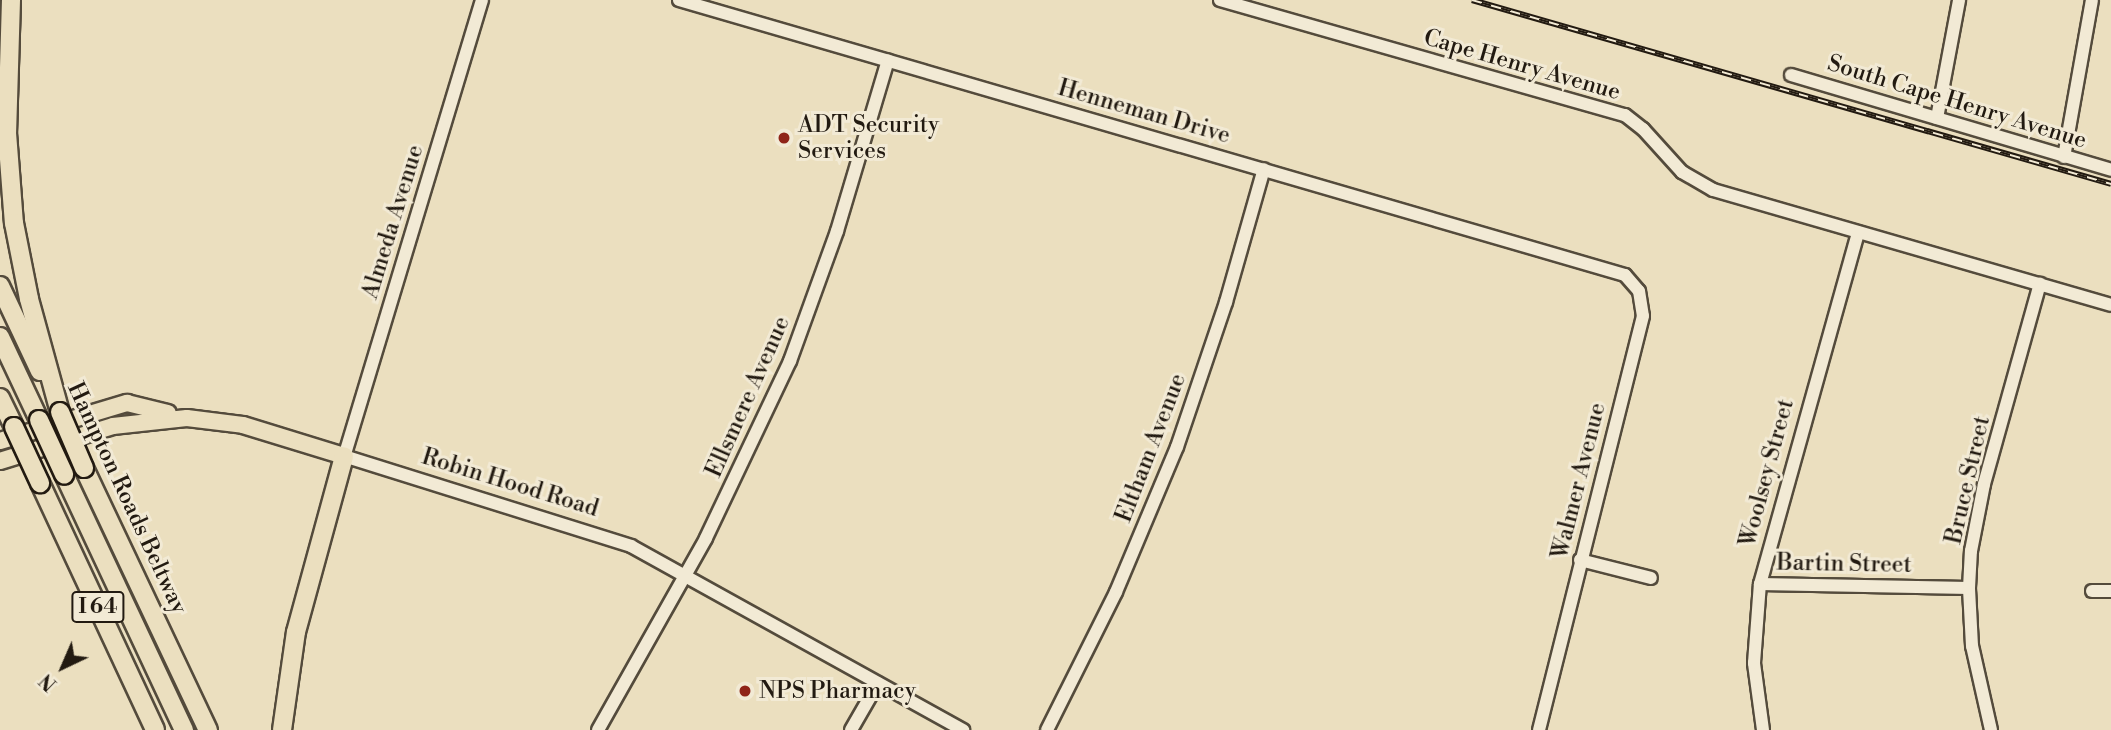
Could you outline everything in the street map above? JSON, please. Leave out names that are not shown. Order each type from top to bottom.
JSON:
[{"type":"highway","points":[[11,0],[7,133],[13,212],[29,299],[60,412]]},
{"type":"highway","name":"Hampton Roads Beltway","points":[[0,286],[208,730]]},
{"type":"highway","points":[[0,337],[184,730]]},
{"type":"highway","name":"I 64","points":[[0,398],[155,730]]},
{"type":"highway","points":[[282,730],[296,632],[344,456]]},
{"type":"main road","points":[[0,441],[127,403],[187,418]]},
{"type":"main road","name":"Robin Hood Road","points":[[2,458],[113,426],[187,418],[243,425],[344,456]]},
{"type":"street","name":"Almeda Avenue","points":[[344,456],[482,0]]},
{"type":"street","name":"Henneman Drive","points":[[678,0],[1598,265]]},
{"type":"street","name":"Cape Henry Avenue","points":[[1220,0],[1625,115],[1643,129],[1682,172],[1698,183],[2111,305]]},
{"type":"street","points":[[1937,118],[1959,0]]},
{"type":"street","points":[[2064,157],[2092,0]]},
{"type":"street","name":"Ellsmere Avenue","points":[[598,730],[743,466],[790,361],[837,231],[888,60]]},
{"type":"street","name":"South Cape Henry Avenue","points":[[1791,75],[2111,170]]},
{"type":"street","name":"Eltham Avenue","points":[[1047,730],[1106,614],[1177,447],[1226,302],[1264,169]]},
{"type":"street","name":"Woolsey Street","points":[[1763,730],[1755,663],[1760,584],[1858,232]]},
{"type":"street","name":"Walmer Avenue","points":[[1539,730],[1643,317],[1642,298],[1633,282],[1616,270],[1598,265]]},
{"type":"street","name":"Bruce Street","points":[[1991,730],[1976,671],[1969,588],[1973,540],[1984,484],[2040,284]]},
{"type":"street","name":"Robin Hood Road","points":[[344,456],[605,536],[685,575],[963,730]]},
{"type":"street","points":[[1580,559],[1651,578]]},
{"type":"street","name":"Bartin Street","points":[[1760,584],[1969,588]]},
{"type":"street","points":[[2092,591],[2111,591]]},
{"type":"street","points":[[851,730],[878,682]]},
{"type":"railway","points":[[1472,0],[2111,184]]},
{"type":"place","name":"ADT Security Services","points":[[784,138]]},
{"type":"place","name":"NPS Pharmacy","points":[[745,691]]}]
